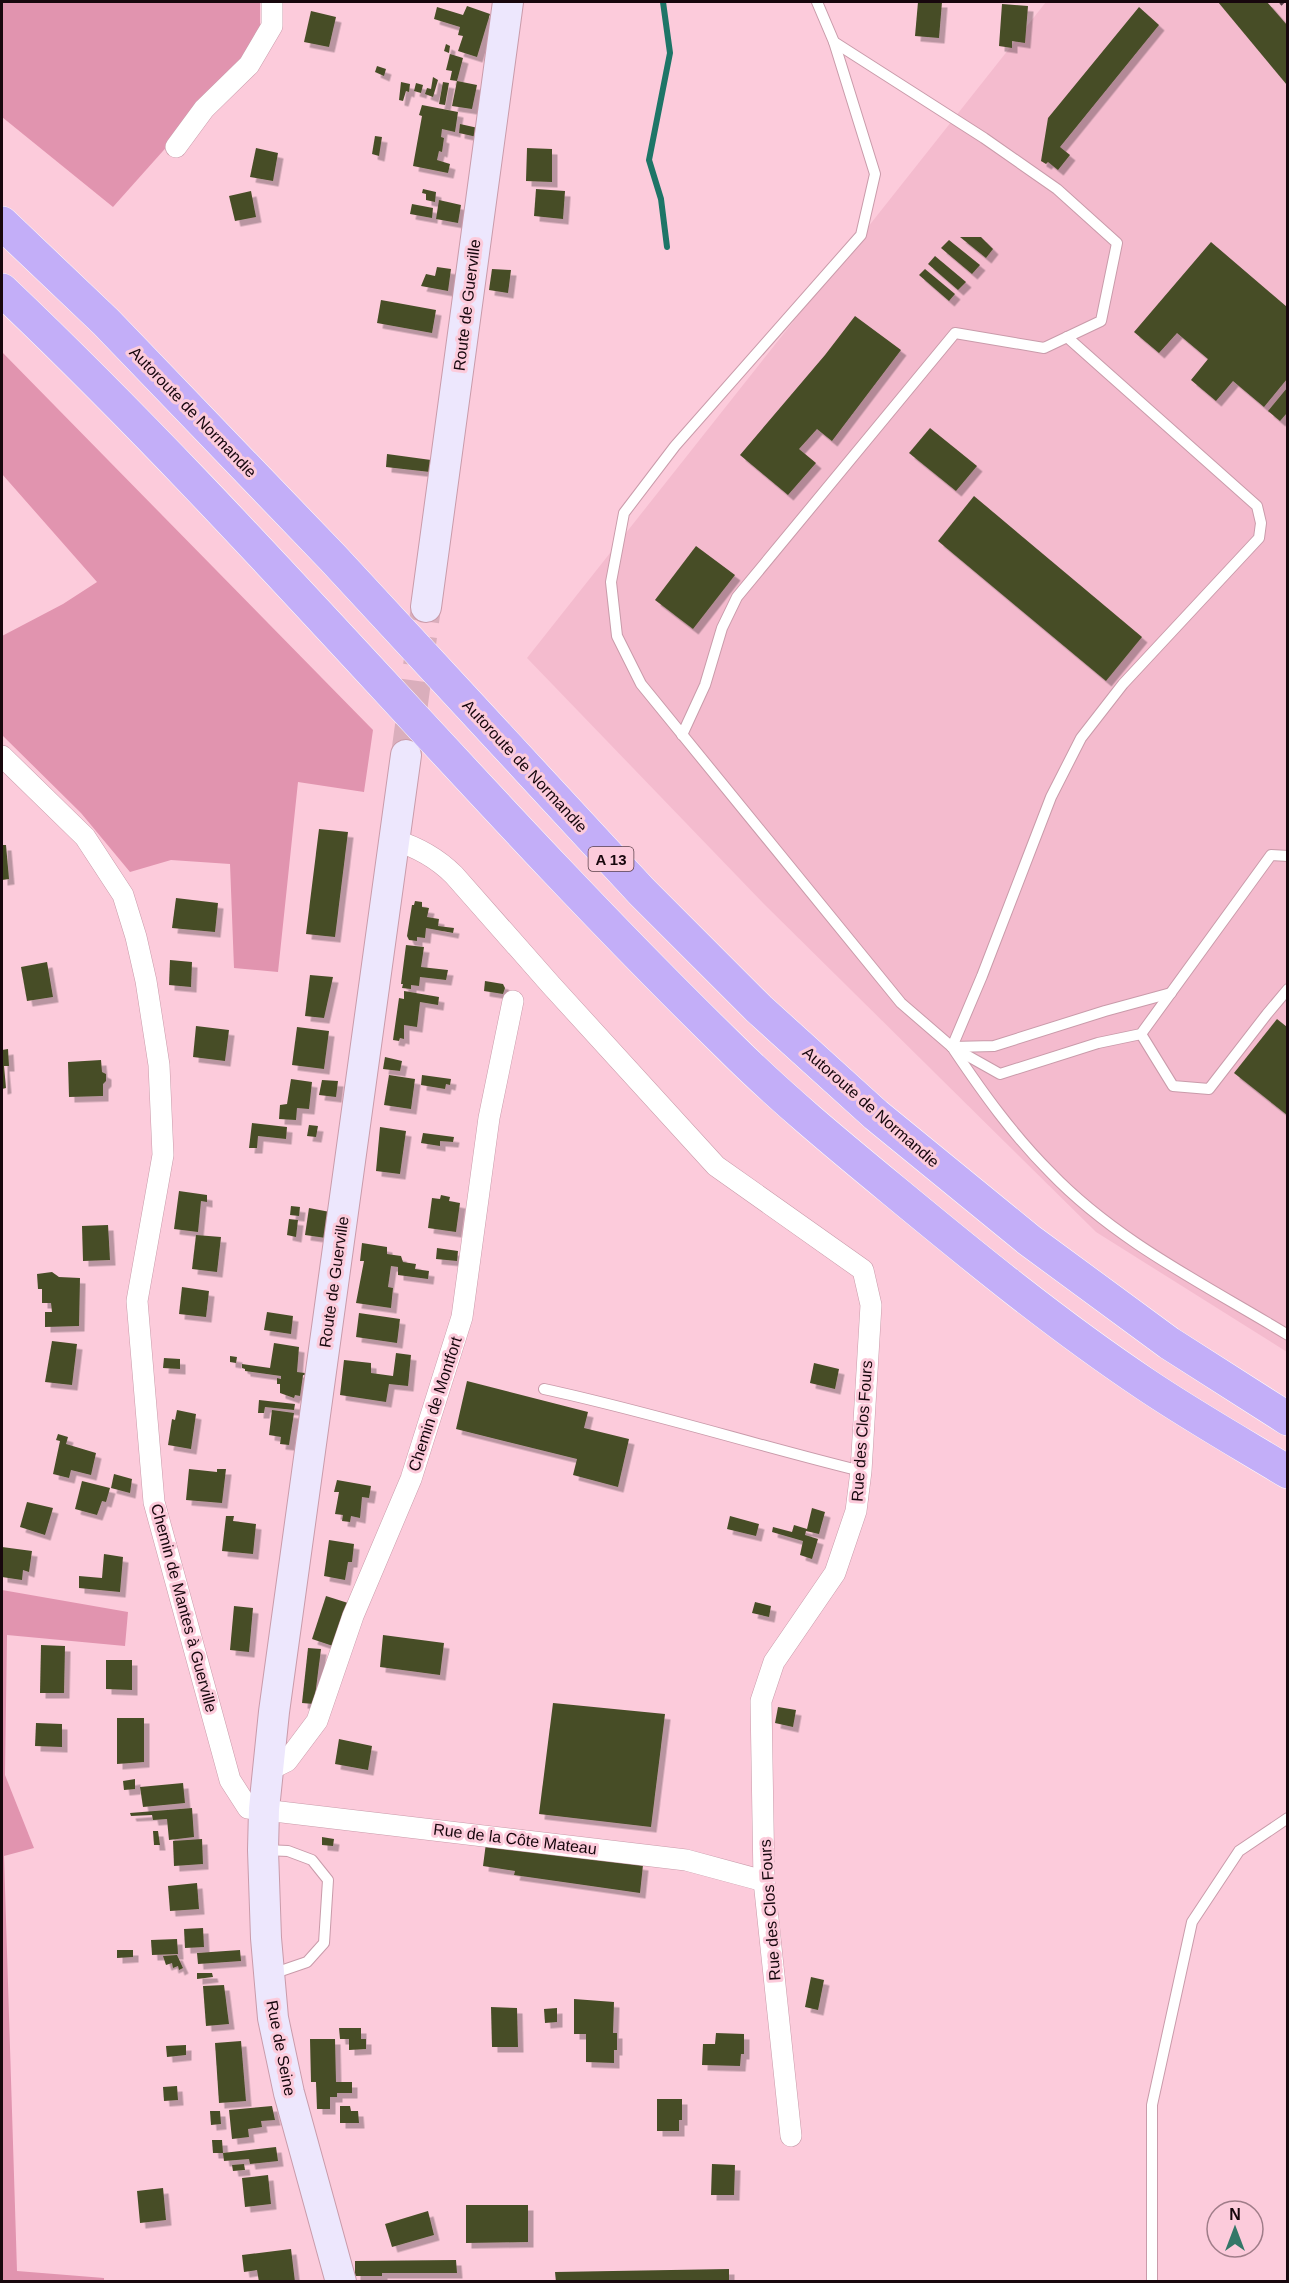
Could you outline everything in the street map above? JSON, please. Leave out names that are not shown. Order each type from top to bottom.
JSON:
[{"type":"highway","name":"Autoroute de Normandie","points":[[2,223],[106,322],[333,558],[642,892],[759,1009],[876,1115],[1029,1240],[1169,1342],[1287,1419]]},
{"type":"highway","name":"A 13","points":[[2,290],[87,373],[297,592],[598,914],[730,1048],[842,1148],[988,1269],[1144,1383],[1287,1472]]},
{"type":"street","points":[[176,147],[204,110],[249,64],[272,26],[272,2]]},
{"type":"street","name":"Route de Guerville","points":[[426,608],[508,2]]},
{"type":"street","name":"Route de Guerville","points":[[264,1809],[267,1771],[406,755]]},
{"type":"street","name":"Chemin de Mantes à Guerville","points":[[2,756],[85,837],[123,895],[136,937],[146,981],[159,1065],[163,1155],[137,1301],[154,1502],[230,1780],[248,1808],[264,1809]]},
{"type":"street","name":"Rue des Clos Fours","points":[[394,840],[424,852],[448,868],[716,1166],[863,1270],[871,1305],[861,1471],[856,1511],[835,1573],[774,1662],[762,1701],[764,1881],[791,2136]]},
{"type":"street","name":"Chemin de Montfort","points":[[267,1771],[287,1761],[317,1721],[353,1616],[411,1479],[462,1317],[489,1118],[513,1001]]},
{"type":"street","name":"Rue de Seine","points":[[264,1809],[263,1850],[273,2018],[289,2093],[341,2282]]},
{"type":"street","name":"Rue de la Côte Mateau","points":[[264,1809],[686,1860],[764,1881]]},
{"type":"lane","points":[[817,2],[834,42],[875,174],[861,235],[675,446],[624,513],[611,582],[617,636],[641,684],[902,1003],[952,1047],[1000,1074],[1098,1043],[1141,1034],[1271,855],[1287,856]]},
{"type":"lane","points":[[682,735],[705,685],[722,628],[737,597],[956,333],[1044,348],[1101,321],[1117,243],[1057,189],[984,138],[834,42]]},
{"type":"lane","points":[[952,1047],[982,976],[1051,796],[1081,738],[1123,684],[1259,538],[1261,523],[1257,506],[1067,337]]},
{"type":"lane","points":[[1141,1034],[1173,1086],[1209,1089],[1287,989]]},
{"type":"lane","points":[[952,1047],[994,1046],[1094,1014],[1171,993]]},
{"type":"lane","points":[[952,1047],[1002,1119],[1050,1173],[1091,1210],[1158,1259],[1287,1335]]},
{"type":"lane","points":[[544,1389],[624,1407],[793,1455],[861,1471]]},
{"type":"lane","points":[[1152,2282],[1152,2104],[1192,1922],[1239,1851],[1287,1818]]},
{"type":"lane","points":[[263,1850],[288,1851],[312,1860],[328,1880],[324,1943],[307,1962],[269,1976]]},
{"type":"shaded area","points":[[2,2],[260,2],[260,26],[245,59],[113,207],[2,117]]},
{"type":"shaded area","points":[[1046,2],[1287,2],[1287,1352],[1096,1232],[765,905],[527,658]]},
{"type":"shaded area","points":[[2,352],[373,730],[364,792],[298,782],[278,972],[234,968],[230,864],[171,860],[130,872],[81,813],[2,735],[2,636],[63,604],[97,582],[2,474]]},
{"type":"shaded area","points":[[2,1590],[128,1612],[125,1646],[7,1635],[5,1775],[34,1848],[4,1856],[17,2271],[104,2278],[104,2281],[2,2281]]},
{"type":"building","points":[[918,2],[942,2],[939,38],[915,36]]},
{"type":"building","points":[[1218,2],[1267,2],[1287,25],[1287,85]]},
{"type":"building","points":[[1002,4],[1028,6],[1025,43],[1012,41],[1012,48],[999,46]]},
{"type":"building","points":[[467,6],[490,14],[477,57],[458,51],[463,36],[458,35],[460,27],[434,19],[437,7],[463,15]]},
{"type":"building","points":[[1139,7],[1159,25],[1060,147],[1070,155],[1058,170],[1048,162],[1046,164],[1041,161],[1048,118]]},
{"type":"building","points":[[311,11],[336,17],[329,47],[304,42]]},
{"type":"building","points":[[446,44],[450,46],[449,53],[444,51]]},
{"type":"building","points":[[450,54],[463,58],[457,81],[450,80],[452,71],[446,70]]},
{"type":"building","points":[[377,66],[386,69],[384,76],[375,72]]},
{"type":"building","points":[[433,77],[438,80],[433,97],[425,94],[427,88],[431,89]]},
{"type":"building","points":[[457,81],[477,85],[472,109],[452,106]]},
{"type":"building","points":[[401,82],[410,84],[409,92],[406,91],[403,101],[399,100]]},
{"type":"building","points":[[443,82],[449,83],[445,105],[439,104]]},
{"type":"building","points":[[416,83],[423,85],[421,93],[414,91]]},
{"type":"building","points":[[422,105],[458,112],[455,132],[442,129],[441,137],[444,138],[442,152],[439,151],[437,160],[450,164],[448,173],[413,166]]},
{"type":"building","points":[[460,124],[478,128],[477,137],[459,133]]},
{"type":"building","points":[[375,136],[382,137],[379,156],[372,154]]},
{"type":"building","points":[[256,148],[278,153],[273,181],[250,177]]},
{"type":"building","points":[[527,148],[552,149],[552,182],[526,181]]},
{"type":"building","points":[[423,189],[436,192],[435,202],[426,200],[426,194],[422,193]]},
{"type":"building","points":[[536,189],[565,191],[563,219],[534,216]]},
{"type":"building","points":[[251,191],[256,217],[235,221],[229,196]]},
{"type":"building","points":[[439,200],[461,205],[458,223],[436,219]]},
{"type":"building","points":[[412,204],[433,208],[432,218],[410,214]]},
{"type":"building","points":[[960,237],[981,237],[993,249],[986,258]]},
{"type":"building","points":[[949,240],[980,265],[972,274],[941,248]]},
{"type":"building","points":[[1211,242],[1287,307],[1287,379],[1264,407],[1233,381],[1216,401],[1191,380],[1208,359],[1177,333],[1159,353],[1134,332]]},
{"type":"building","points":[[935,256],[966,282],[958,290],[928,264]]},
{"type":"building","points":[[437,267],[451,269],[448,291],[421,286],[426,274],[435,276]]},
{"type":"building","points":[[492,269],[511,270],[508,293],[489,290]]},
{"type":"building","points":[[925,269],[955,294],[949,301],[919,275]]},
{"type":"building","points":[[381,300],[436,310],[432,333],[377,323]]},
{"type":"building","points":[[855,316],[901,350],[832,441],[817,429],[799,449],[816,463],[788,495],[740,455]]},
{"type":"building","points":[[1287,388],[1287,413],[1280,421],[1268,411]]},
{"type":"building","points":[[930,428],[977,466],[956,491],[909,453]]},
{"type":"building","points":[[387,454],[431,460],[430,472],[386,467]]},
{"type":"building","points":[[974,496],[1142,637],[1106,681],[938,541]]},
{"type":"building","points":[[696,546],[735,575],[693,629],[655,600]]},
{"type":"building","points":[[319,829],[348,832],[335,937],[306,934]]},
{"type":"building","points":[[2,845],[6,845],[9,879],[2,880]]},
{"type":"building","points":[[176,898],[218,903],[215,932],[172,928]]},
{"type":"building","points":[[415,901],[422,902],[422,907],[429,908],[427,917],[439,919],[438,926],[454,928],[453,933],[426,928],[425,938],[417,937],[417,941],[409,940],[407,936],[412,905]]},
{"type":"building","points":[[406,945],[424,947],[421,967],[448,970],[446,980],[420,977],[419,986],[411,985],[411,989],[402,988]]},
{"type":"building","points":[[170,960],[192,962],[191,987],[169,985]]},
{"type":"building","points":[[47,962],[53,997],[27,1001],[21,967]]},
{"type":"building","points":[[310,975],[333,977],[324,1018],[305,1016]]},
{"type":"building","points":[[485,981],[503,984],[505,988],[503,994],[484,991]]},
{"type":"building","points":[[404,991],[439,997],[438,1005],[420,1002],[417,1027],[404,1025],[404,1039],[400,1038],[399,1041],[393,1040],[399,998],[404,999]]},
{"type":"building","points":[[1277,1019],[1287,1027],[1287,1115],[1234,1073]]},
{"type":"building","points":[[196,1026],[229,1030],[225,1061],[193,1057]]},
{"type":"building","points":[[297,1027],[329,1031],[324,1069],[292,1065]]},
{"type":"building","points":[[8,1049],[9,1066],[4,1066],[6,1088],[2,1089],[2,1050]]},
{"type":"building","points":[[385,1057],[402,1061],[400,1071],[383,1069]]},
{"type":"building","points":[[101,1060],[102,1072],[106,1074],[103,1096],[69,1097],[68,1062]]},
{"type":"building","points":[[389,1075],[415,1079],[411,1109],[384,1105]]},
{"type":"building","points":[[422,1075],[451,1079],[450,1085],[446,1084],[445,1089],[421,1085]]},
{"type":"building","points":[[291,1079],[312,1082],[309,1109],[297,1108],[296,1120],[279,1119],[280,1105],[287,1104]]},
{"type":"building","points":[[322,1080],[338,1081],[336,1097],[319,1095]]},
{"type":"building","points":[[252,1123],[287,1127],[286,1139],[258,1136],[257,1148],[249,1148]]},
{"type":"building","points":[[309,1125],[318,1126],[316,1137],[307,1136]]},
{"type":"building","points":[[380,1127],[406,1131],[400,1174],[376,1171]]},
{"type":"building","points":[[423,1133],[454,1137],[453,1142],[440,1141],[440,1146],[421,1143]]},
{"type":"building","points":[[179,1191],[207,1195],[207,1202],[201,1201],[198,1232],[174,1229]]},
{"type":"building","points":[[441,1195],[450,1197],[449,1201],[460,1203],[456,1232],[428,1228],[432,1198],[440,1199]]},
{"type":"building","points":[[291,1206],[300,1207],[299,1216],[290,1215]]},
{"type":"building","points":[[309,1208],[330,1212],[326,1238],[305,1235]]},
{"type":"building","points":[[289,1219],[298,1220],[296,1237],[287,1235]]},
{"type":"building","points":[[108,1225],[110,1260],[83,1261],[82,1226]]},
{"type":"building","points":[[196,1235],[221,1237],[217,1272],[192,1269]]},
{"type":"building","points":[[362,1243],[387,1247],[387,1254],[401,1256],[403,1262],[416,1264],[415,1269],[429,1271],[428,1279],[398,1275],[398,1267],[391,1266],[388,1287],[393,1288],[391,1308],[356,1303],[364,1261],[360,1261]]},
{"type":"building","points":[[437,1248],[458,1251],[457,1261],[436,1259]]},
{"type":"building","points":[[52,1272],[59,1277],[80,1278],[79,1326],[45,1327],[45,1312],[52,1312],[51,1303],[42,1303],[42,1289],[38,1289],[37,1274]]},
{"type":"building","points":[[182,1287],[209,1291],[206,1317],[179,1314]]},
{"type":"building","points":[[267,1312],[293,1316],[291,1334],[264,1330]]},
{"type":"building","points":[[359,1313],[400,1319],[397,1343],[356,1337]]},
{"type":"building","points":[[52,1341],[77,1344],[72,1385],[45,1382]]},
{"type":"building","points":[[274,1343],[299,1347],[297,1372],[313,1374],[313,1376],[303,1375],[300,1396],[295,1395],[294,1398],[280,1393],[277,1378],[281,1379],[281,1376],[245,1371],[242,1368],[242,1364],[270,1368]]},
{"type":"building","points":[[396,1353],[411,1355],[408,1386],[389,1384],[386,1402],[340,1395],[344,1360],[371,1363],[371,1373],[393,1376]]},
{"type":"building","points":[[230,1356],[237,1357],[236,1363],[230,1362]]},
{"type":"building","points":[[164,1358],[180,1359],[180,1369],[163,1368]]},
{"type":"building","points":[[814,1363],[839,1369],[835,1389],[810,1383]]},
{"type":"building","points":[[467,1381],[588,1412],[584,1428],[629,1439],[618,1487],[573,1475],[577,1459],[456,1429]]},
{"type":"building","points":[[259,1400],[295,1404],[294,1410],[265,1407],[264,1413],[258,1413]]},
{"type":"building","points":[[177,1410],[196,1414],[191,1449],[168,1445],[172,1419],[175,1420]]},
{"type":"building","points":[[272,1410],[294,1413],[289,1445],[280,1444],[281,1437],[269,1435]]},
{"type":"building","points":[[58,1434],[68,1437],[66,1444],[96,1453],[91,1475],[71,1470],[69,1478],[53,1474],[60,1441],[56,1440]]},
{"type":"building","points":[[189,1469],[217,1472],[217,1469],[226,1469],[222,1503],[186,1500]]},
{"type":"building","points":[[114,1474],[132,1479],[130,1493],[111,1488]]},
{"type":"building","points":[[337,1480],[371,1486],[369,1498],[362,1497],[360,1518],[351,1516],[350,1522],[342,1521],[343,1515],[335,1514],[339,1492],[334,1492]]},
{"type":"building","points":[[82,1481],[110,1488],[106,1502],[102,1501],[97,1515],[75,1509]]},
{"type":"building","points":[[27,1502],[53,1508],[45,1535],[20,1527]]},
{"type":"building","points":[[812,1508],[825,1512],[819,1534],[806,1531],[805,1535],[818,1539],[812,1559],[800,1555],[803,1541],[772,1532],[773,1527],[792,1532],[794,1525],[807,1529]]},
{"type":"building","points":[[226,1516],[234,1516],[233,1521],[256,1524],[253,1554],[222,1551]]},
{"type":"building","points":[[730,1516],[759,1524],[756,1536],[727,1529]]},
{"type":"building","points":[[329,1540],[354,1544],[352,1562],[348,1562],[345,1580],[324,1576]]},
{"type":"building","points":[[2,1547],[32,1551],[29,1572],[23,1570],[22,1580],[2,1577]]},
{"type":"building","points":[[104,1554],[123,1557],[120,1592],[79,1588],[79,1576],[102,1578]]},
{"type":"building","points":[[326,1596],[348,1603],[333,1646],[312,1639]]},
{"type":"building","points":[[755,1602],[771,1606],[769,1617],[752,1613]]},
{"type":"building","points":[[234,1606],[253,1608],[249,1652],[230,1650]]},
{"type":"building","points":[[383,1635],[444,1643],[440,1675],[380,1667]]},
{"type":"building","points":[[41,1645],[65,1646],[64,1693],[40,1693]]},
{"type":"building","points":[[308,1648],[321,1649],[314,1704],[302,1703]]},
{"type":"building","points":[[106,1660],[132,1660],[132,1690],[106,1689]]},
{"type":"building","points":[[553,1703],[665,1714],[651,1827],[539,1814]]},
{"type":"building","points":[[778,1707],[796,1710],[793,1727],[775,1723]]},
{"type":"building","points":[[117,1718],[144,1718],[144,1762],[117,1764]]},
{"type":"building","points":[[36,1723],[62,1724],[62,1747],[35,1746]]},
{"type":"building","points":[[339,1739],[372,1746],[368,1770],[335,1764]]},
{"type":"building","points":[[135,1779],[135,1789],[124,1790],[123,1781]]},
{"type":"building","points":[[183,1783],[185,1803],[143,1807],[140,1787]]},
{"type":"building","points":[[192,1808],[194,1837],[169,1840],[167,1819],[153,1820],[152,1815],[131,1816],[130,1813]]},
{"type":"building","points":[[153,1831],[158,1831],[160,1845],[154,1845]]},
{"type":"building","points":[[322,1837],[334,1839],[333,1846],[322,1845]]},
{"type":"building","points":[[202,1839],[203,1864],[174,1866],[173,1841]]},
{"type":"building","points":[[486,1843],[643,1865],[640,1893],[514,1875],[515,1871],[483,1866]]},
{"type":"building","points":[[197,1883],[199,1909],[170,1911],[168,1886]]},
{"type":"building","points":[[203,1928],[204,1947],[185,1948],[184,1929]]},
{"type":"building","points":[[177,1939],[178,1954],[152,1955],[151,1940]]},
{"type":"building","points":[[117,1950],[133,1950],[133,1957],[117,1958]]},
{"type":"building","points":[[240,1950],[241,1961],[198,1964],[197,1953]]},
{"type":"building","points":[[177,1955],[183,1968],[179,1970],[178,1966],[173,1968],[172,1963],[166,1965],[163,1956]]},
{"type":"building","points":[[197,1973],[212,1973],[213,1977],[197,1979]]},
{"type":"building","points":[[811,1977],[824,1980],[818,2010],[805,2007]]},
{"type":"building","points":[[224,1985],[229,2024],[206,2026],[203,1986]]},
{"type":"building","points":[[574,1999],[614,2002],[613,2033],[617,2033],[617,2050],[614,2050],[614,2063],[586,2062],[586,2034],[574,2034]]},
{"type":"building","points":[[491,2007],[517,2008],[518,2047],[492,2047]]},
{"type":"building","points":[[557,2008],[557,2022],[545,2023],[544,2009]]},
{"type":"building","points":[[339,2028],[361,2028],[361,2039],[366,2039],[366,2049],[349,2050],[349,2039],[340,2039]]},
{"type":"building","points":[[716,2033],[744,2034],[744,2054],[741,2054],[740,2066],[702,2065],[703,2044],[715,2044]]},
{"type":"building","points":[[310,2039],[335,2039],[336,2082],[352,2082],[352,2093],[337,2093],[337,2097],[330,2097],[330,2109],[317,2109],[316,2082],[311,2082]]},
{"type":"building","points":[[241,2041],[246,2101],[219,2103],[215,2043]]},
{"type":"building","points":[[186,2045],[186,2055],[167,2057],[166,2046]]},
{"type":"building","points":[[177,2086],[178,2100],[164,2101],[163,2087]]},
{"type":"building","points":[[657,2099],[682,2099],[682,2120],[679,2120],[679,2131],[657,2131]]},
{"type":"building","points":[[272,2106],[275,2120],[261,2121],[262,2127],[248,2129],[249,2137],[232,2139],[229,2110]]},
{"type":"building","points":[[340,2106],[350,2106],[351,2111],[358,2111],[359,2123],[340,2123]]},
{"type":"building","points":[[210,2111],[220,2111],[221,2124],[211,2125]]},
{"type":"building","points":[[212,2140],[222,2140],[223,2153],[213,2153]]},
{"type":"building","points":[[276,2147],[278,2161],[250,2164],[249,2159],[224,2161],[223,2153]]},
{"type":"building","points":[[244,2164],[245,2170],[233,2171],[232,2165]]},
{"type":"building","points":[[712,2164],[735,2165],[734,2195],[711,2195]]},
{"type":"building","points":[[268,2175],[271,2204],[245,2207],[242,2178]]},
{"type":"building","points":[[163,2188],[166,2220],[140,2223],[137,2191]]},
{"type":"building","points":[[466,2205],[528,2205],[528,2242],[466,2243]]},
{"type":"building","points":[[428,2211],[434,2235],[392,2247],[385,2224]]},
{"type":"building","points":[[291,2249],[295,2282],[259,2282],[257,2270],[244,2272],[242,2255]]},
{"type":"building","points":[[456,2260],[457,2273],[382,2273],[382,2276],[355,2276],[355,2261]]},
{"type":"building","points":[[729,2269],[729,2282],[556,2282],[555,2272]]},
{"type":"waterway","points":[[663,2],[670,53],[649,160],[661,199],[667,247]]},
{"type":"tunnel","points":[[406,755],[426,607]]},
{"type":"railway","points":[[1281,2],[1288,9]]}]
